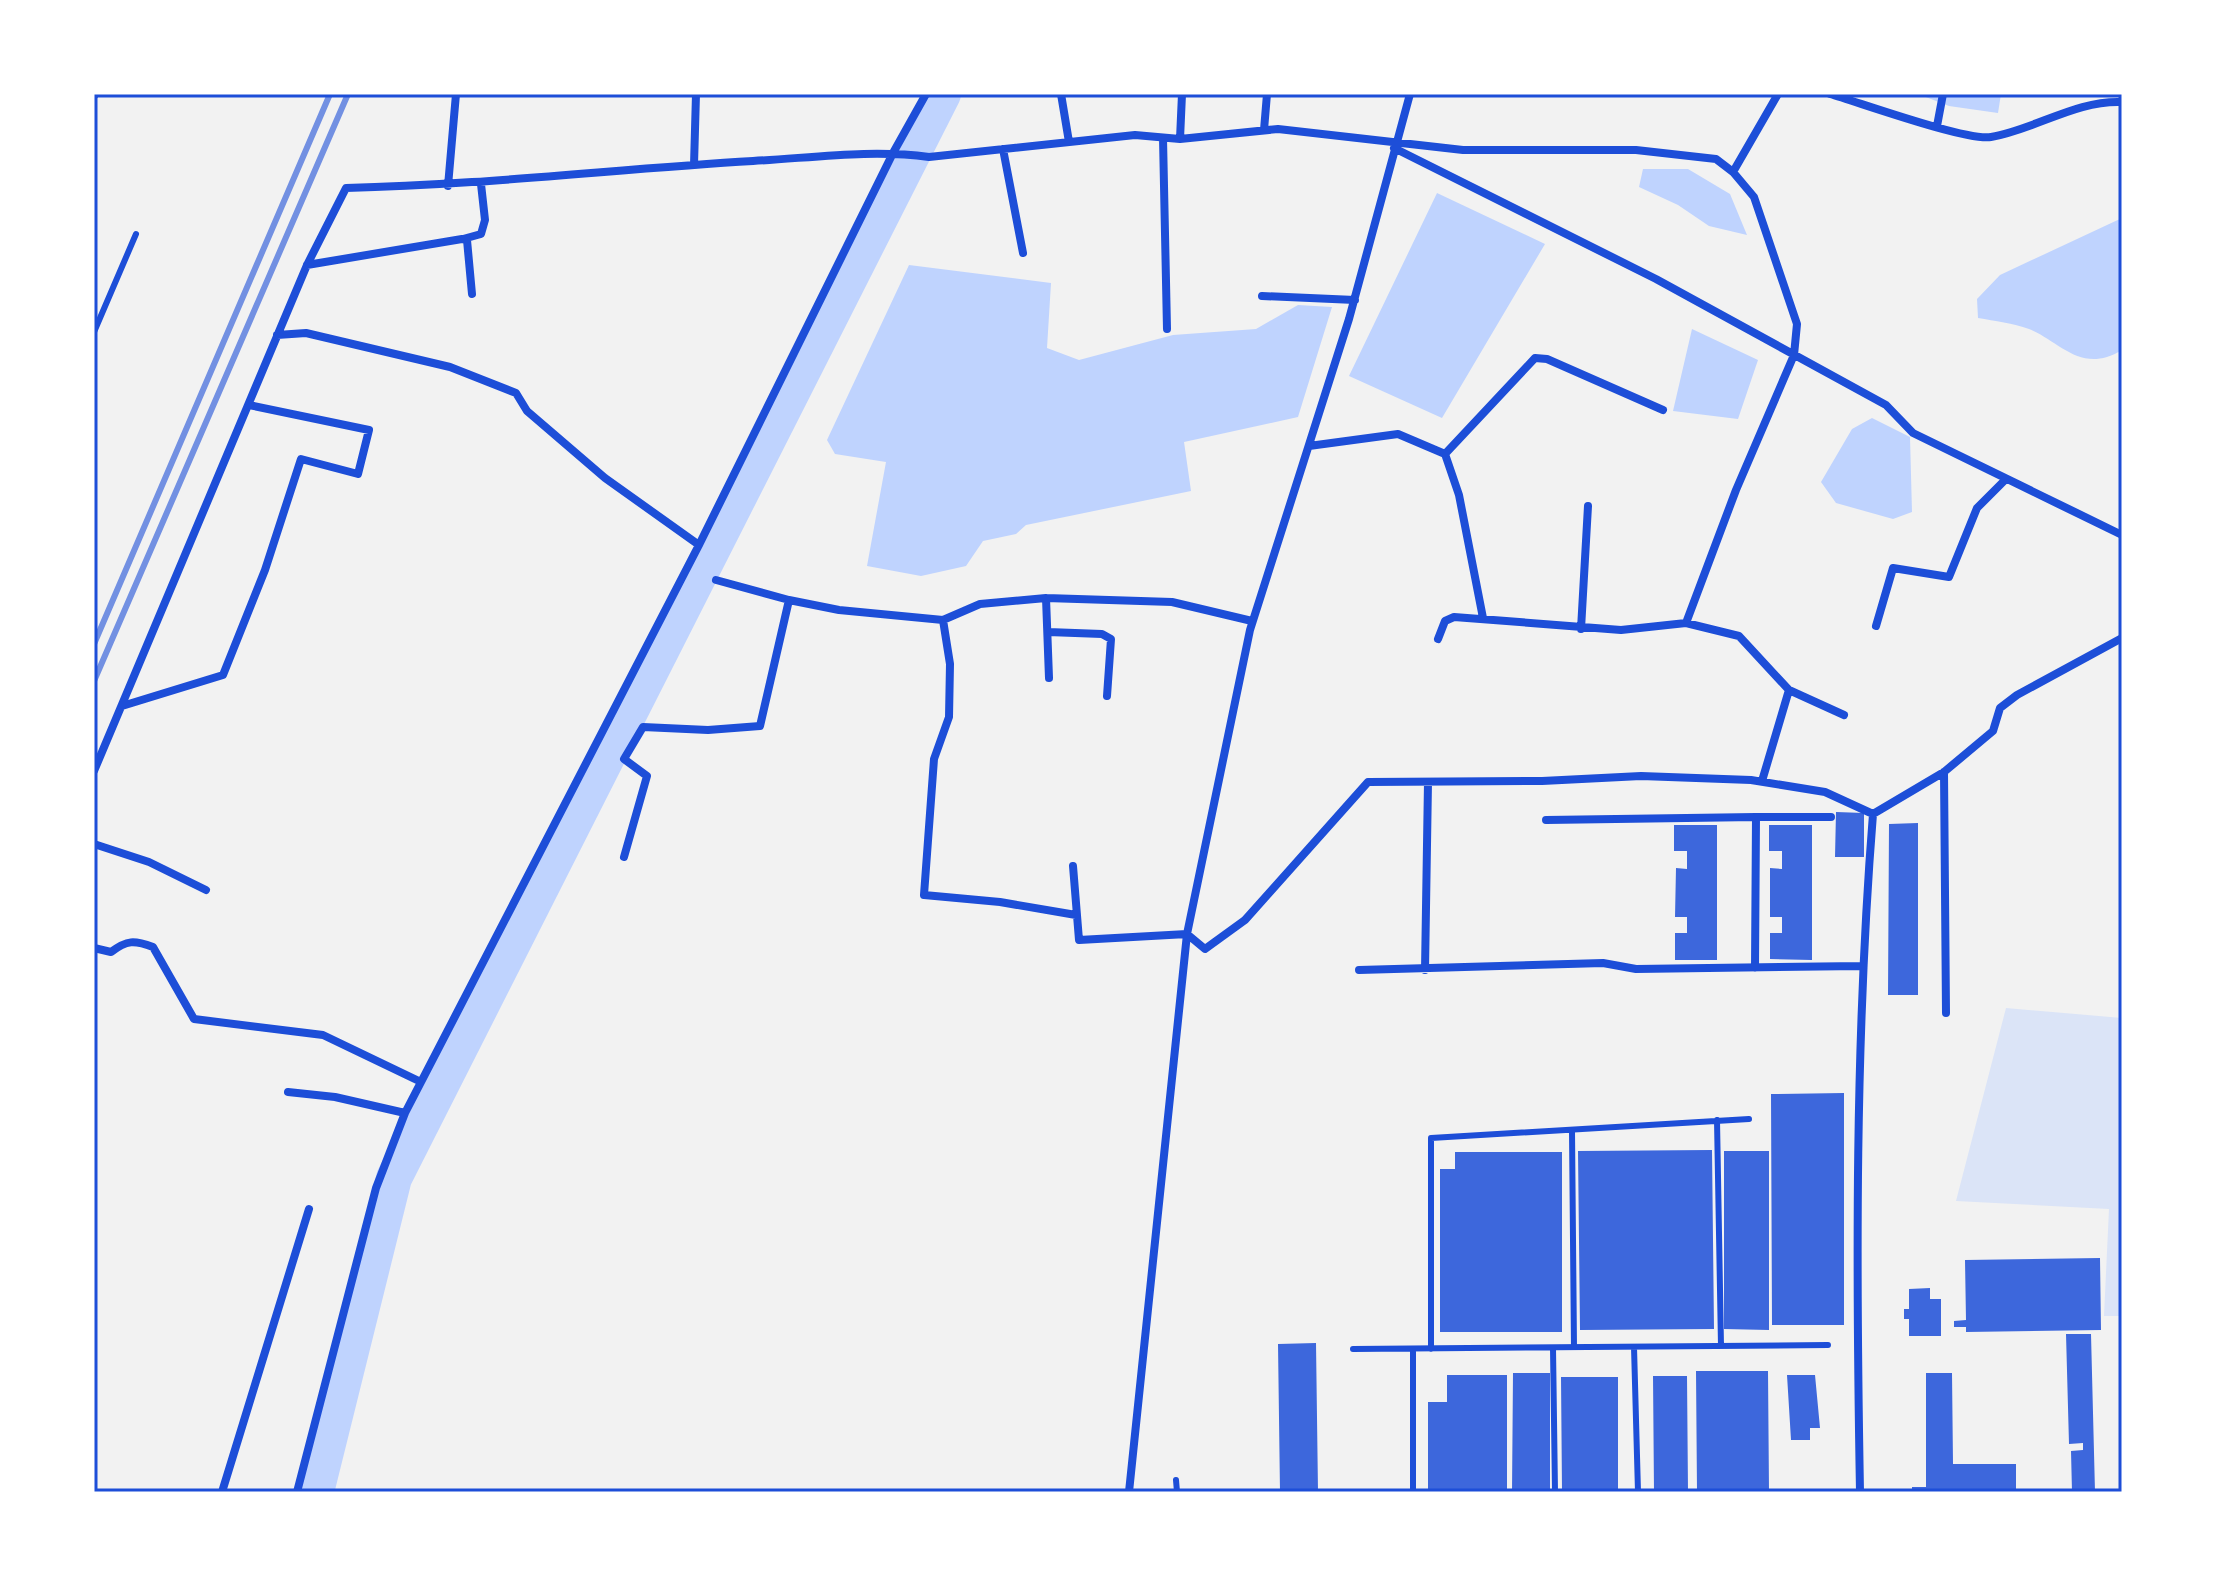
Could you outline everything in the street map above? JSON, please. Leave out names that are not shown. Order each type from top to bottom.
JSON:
[{"type":"street","points":[[448,186],[456,94]]},
{"type":"street","points":[[694,165],[696,94]]},
{"type":"street","points":[[297,1492],[376,1188],[405,1113],[699,545],[926,94]]},
{"type":"street","points":[[1061,94],[1069,142]]},
{"type":"street","points":[[1180,139],[1182,94]]},
{"type":"street","points":[[1264,130],[1267,94]]},
{"type":"street","points":[[1129,1492],[1187,934],[1252,621],[1355,300],[1410,94]]},
{"type":"street","points":[[1733,172],[1778,94]]},
{"type":"street","points":[[1830,94],[1988,138],[2043,122],[2077,107],[2117,99]]},
{"type":"street","points":[[1937,126],[1943,94]]},
{"type":"street","points":[[94,771],[307,265],[346,188],[481,184],[694,165],[896,153],[929,157],[1135,135],[1180,139],[1278,129],[1395,145],[1463,150],[1636,150],[1716,159],[1733,172],[1754,197],[1797,324],[1794,355],[1736,490],[1686,623]]},
{"type":"street","points":[[1163,138],[1167,329]]},
{"type":"street","points":[[1395,145],[1656,279],[1886,405],[1913,433],[2122,535]]},
{"type":"street","points":[[1003,149],[1023,253]]},
{"type":"street","points":[[307,265],[481,234],[485,220],[481,184]]},
{"type":"street","points":[[462,239],[467,240],[472,294]]},
{"type":"street","points":[[1262,296],[1355,300]]},
{"type":"street","points":[[277,335],[306,333],[450,367],[516,393],[527,411],[605,478],[699,545]]},
{"type":"street","points":[[1445,454],[1535,358],[1547,359],[1663,410]]},
{"type":"street","points":[[122,706],[223,675],[265,570],[301,459],[358,474],[369,430],[249,405]]},
{"type":"street","points":[[1309,446],[1398,434],[1445,454],[1459,495],[1483,618]]},
{"type":"street","points":[[1876,626],[1893,568],[1949,577],[1977,508],[2006,479]]},
{"type":"street","points":[[1581,629],[1588,506]]},
{"type":"street","points":[[716,580],[839,610],[943,620],[980,604],[1046,598],[1172,602],[1252,621]]},
{"type":"street","points":[[1046,598],[1049,678]]},
{"type":"street","points":[[624,857],[647,776],[624,759],[643,727],[708,730],[760,726],[789,600]]},
{"type":"street","points":[[1438,639],[1445,621],[1454,617],[1581,629],[1621,630],[1686,623],[1739,636],[1789,690],[1844,715]]},
{"type":"street","points":[[943,620],[950,664],[949,717],[934,759],[924,895],[1000,902],[1076,915]]},
{"type":"street","points":[[1048,632],[1102,634],[1111,639],[1107,696]]},
{"type":"street","points":[[1873,814],[1944,772],[1993,731],[2000,708],[2122,638]]},
{"type":"street","points":[[1762,781],[1789,690]]},
{"type":"street","points":[[1944,772],[1946,1013]]},
{"type":"street","points":[[1073,866],[1079,940],[1187,934],[1205,949],[1245,920],[1368,782],[1542,781],[1641,776],[1762,781],[1825,792],[1873,814]]},
{"type":"street","points":[[1425,970],[1428,782]]},
{"type":"street","points":[[1860,1492],[1855,1220],[1861,966],[1873,814]]},
{"type":"street","points":[[1755,968],[1756,817]]},
{"type":"street","points":[[1546,820],[1831,817]]},
{"type":"street","points":[[94,844],[149,862],[206,890]]},
{"type":"street","points":[[94,948],[111,952],[124,942],[138,941],[153,947],[194,1019],[323,1035],[421,1082]]},
{"type":"street","points":[[1359,970],[1603,963],[1636,969],[1861,966]]},
{"type":"street","points":[[288,1092],[335,1097],[405,1113]]},
{"type":"street","points":[[222,1492],[309,1209]]},
{"type":"lane","points":[[94,332],[136,234]]},
{"type":"lane","points":[[1431,1349],[1431,1138],[1749,1119]]},
{"type":"lane","points":[[1717,1120],[1721,1346]]},
{"type":"lane","points":[[1572,1131],[1574,1347]]},
{"type":"lane","points":[[1353,1349],[1828,1345]]},
{"type":"lane","points":[[1634,1347],[1638,1492]]},
{"type":"lane","points":[[1553,1348],[1555,1492]]},
{"type":"lane","points":[[1413,1349],[1413,1492]]},
{"type":"lane","points":[[1176,1480],[1177,1492]]},
{"type":"shaded area","points":[[2006,1008],[2122,1018],[2122,1316],[2104,1316],[2109,1209],[1956,1201]]},
{"type":"water","points":[[1918,94],[2001,94],[1998,113],[1949,106]]},
{"type":"water","points":[[1643,169],[1688,169],[1730,194],[1747,235],[1709,226],[1678,205],[1639,187]]},
{"type":"water","points":[[1437,193],[1545,244],[1442,418],[1349,376]]},
{"type":"water","points":[[2122,218],[2122,350],[2108,357],[2083,358],[2029,329],[1978,318],[1977,299],[2000,275]]},
{"type":"water","points":[[909,265],[1051,283],[1047,348],[1079,360],[1173,335],[1256,329],[1298,305],[1332,307],[1298,417],[1184,442],[1191,491],[1026,525],[1016,534],[983,541],[966,566],[921,576],[867,566],[886,462],[835,454],[827,440]]},
{"type":"water","points":[[1692,329],[1758,360],[1738,419],[1673,411]]},
{"type":"water","points":[[1872,418],[1910,437],[1912,512],[1893,519],[1836,503],[1821,482],[1852,429]]},
{"type":"building","points":[[1836,812],[1864,813],[1864,857],[1835,857]]},
{"type":"building","points":[[1918,823],[1918,995],[1888,995],[1889,824]]},
{"type":"building","points":[[1674,825],[1717,825],[1717,960],[1675,960],[1675,933],[1687,933],[1687,917],[1675,917],[1676,868],[1687,869],[1687,851],[1674,851]]},
{"type":"building","points":[[1769,825],[1812,825],[1812,960],[1770,959],[1770,933],[1782,933],[1782,917],[1770,917],[1770,868],[1782,869],[1782,851],[1769,851]]},
{"type":"building","points":[[1844,1093],[1844,1325],[1772,1325],[1771,1094]]},
{"type":"building","points":[[1712,1150],[1714,1329],[1580,1330],[1578,1151]]},
{"type":"building","points":[[1724,1151],[1769,1151],[1769,1330],[1724,1329]]},
{"type":"building","points":[[1455,1152],[1562,1152],[1562,1332],[1440,1332],[1440,1169],[1455,1169]]},
{"type":"building","points":[[2100,1258],[2101,1330],[1966,1332],[1966,1327],[1954,1327],[1954,1321],[1966,1320],[1965,1260]]},
{"type":"building","points":[[1930,1288],[1930,1299],[1941,1299],[1941,1336],[1909,1336],[1909,1319],[1904,1319],[1904,1309],[1909,1309],[1909,1289]]},
{"type":"building","points":[[2066,1334],[2091,1334],[2095,1492],[2072,1492],[2071,1451],[2083,1450],[2083,1443],[2069,1444]]},
{"type":"building","points":[[1316,1343],[1318,1492],[1280,1492],[1278,1344]]},
{"type":"building","points":[[1696,1371],[1768,1371],[1769,1492],[1697,1492]]},
{"type":"building","points":[[1513,1373],[1550,1373],[1550,1492],[1512,1492]]},
{"type":"building","points":[[1926,1373],[1952,1373],[1953,1464],[2016,1464],[2016,1492],[1912,1492],[1912,1487],[1926,1487]]},
{"type":"building","points":[[1447,1375],[1507,1375],[1507,1492],[1428,1492],[1428,1402],[1447,1402]]},
{"type":"building","points":[[1787,1375],[1815,1375],[1820,1428],[1810,1428],[1810,1440],[1791,1440]]},
{"type":"building","points":[[1653,1376],[1687,1376],[1688,1492],[1654,1492]]},
{"type":"building","points":[[1561,1377],[1618,1377],[1618,1492],[1562,1492]]},
{"type":"waterway","points":[[316,1492],[394,1178],[943,94]]},
{"type":"railway","points":[[94,644],[330,94]]},
{"type":"railway","points":[[94,681],[348,94]]}]
